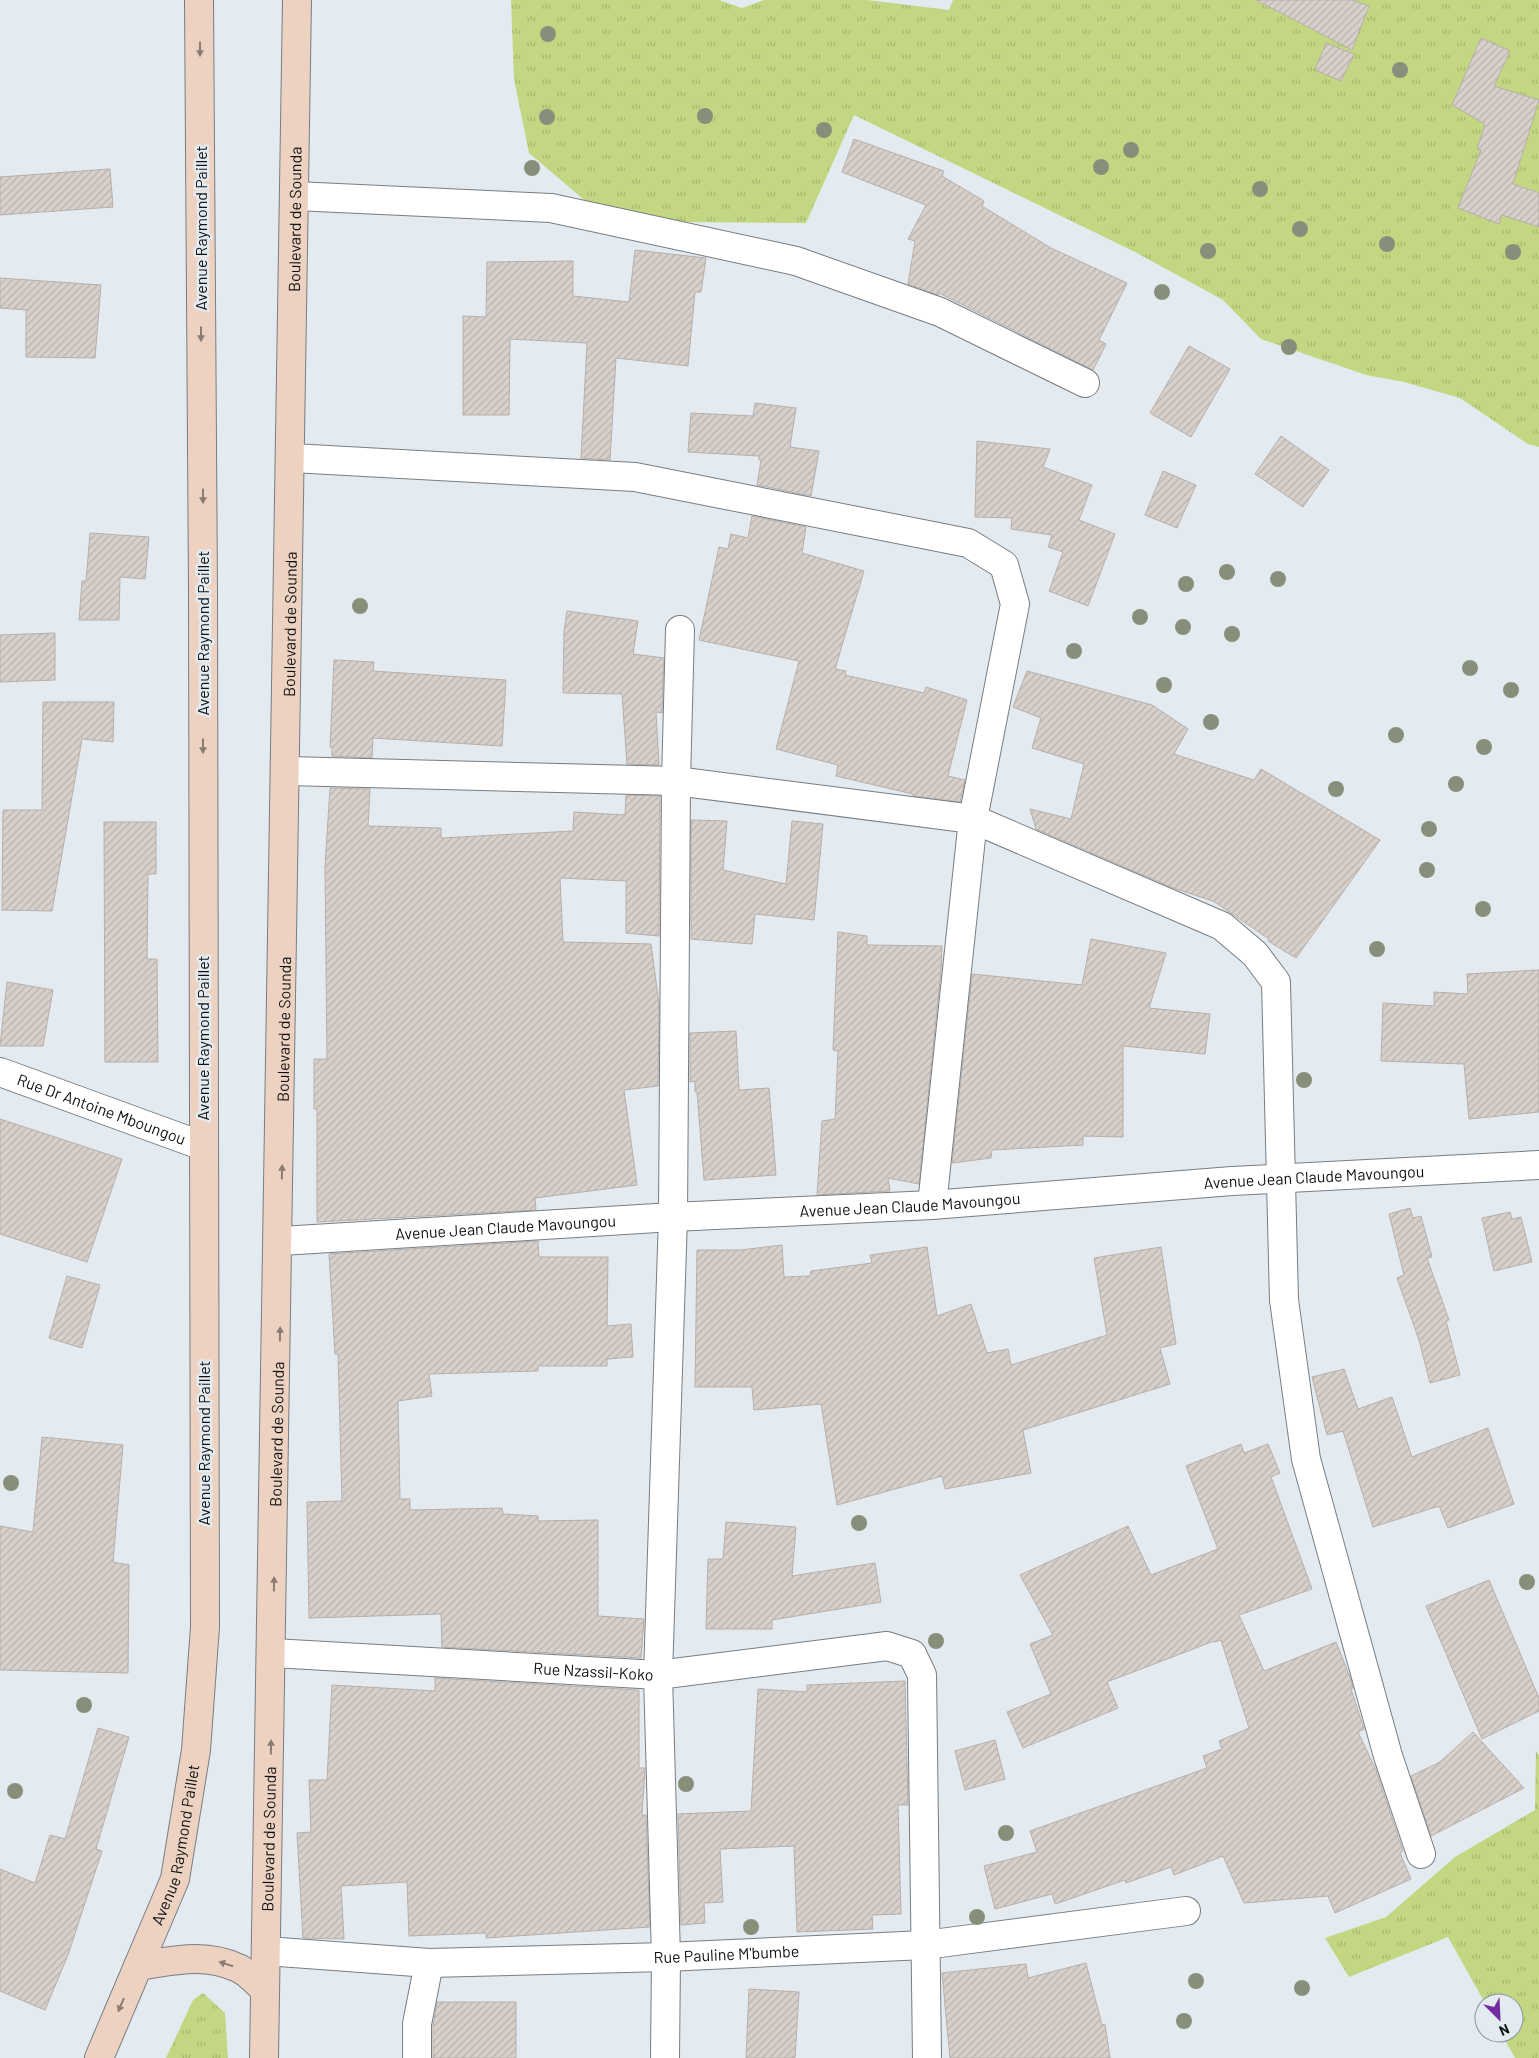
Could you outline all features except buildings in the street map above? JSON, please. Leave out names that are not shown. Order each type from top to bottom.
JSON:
[{"type":"main road","name":"Avenue Raymond Paillet","points":[[98,2058],[175,1879],[196,1750],[205,1627],[200,0]]},
{"type":"main road","name":"Boulevard de Sounda","points":[[264,2058],[282,1241],[297,0]]},
{"type":"main road","points":[[138,1966],[189,1957],[215,1960],[239,1968],[265,1990]]},
{"type":"street","points":[[295,196],[551,208],[796,261],[940,312],[1084,383]]},
{"type":"street","points":[[292,458],[635,477],[968,543],[1004,565],[1015,604],[973,819],[932,1205]]},
{"type":"street","points":[[665,2058],[666,1957],[658,1675],[673,1217],[676,781],[680,630]]},
{"type":"street","points":[[288,771],[676,781],[973,819],[1222,926],[1254,954],[1276,982],[1284,1300],[1306,1459],[1388,1756],[1422,1854]]},
{"type":"street","name":"Rue Dr Antoine Mboungou","points":[[0,1072],[203,1146]]},
{"type":"street","name":"Avenue Jean Claude Mavoungou","points":[[282,1241],[673,1217],[932,1205],[1232,1181],[1539,1165]]},
{"type":"street","name":"Rue Nzassil-Koko","points":[[273,1653],[658,1675],[888,1646],[912,1654],[922,1675],[924,1945]]},
{"type":"street","name":"Rue Pauline M'bumbe","points":[[266,1951],[429,1963],[666,1957],[924,1945],[1186,1912]]},
{"type":"street","points":[[924,1945],[927,2058]]},
{"type":"street","points":[[417,2058],[417,2024],[429,1963]]},
{"type":"green space","points":[[511,0],[719,0],[742,8],[764,0],[867,0],[949,10],[953,0],[1539,0],[1539,447],[1528,444],[1460,398],[1404,382],[1366,375],[1261,339],[1223,300],[1135,252],[854,115],[806,223],[681,222],[589,204],[529,153],[514,79]]},
{"type":"green space","points":[[1536,1751],[1539,1755],[1539,2058],[1515,2058],[1507,2043],[1524,2043],[1524,1993],[1479,1993],[1448,1937],[1349,1977],[1325,1938],[1386,1917],[1455,1857],[1535,1810]]},
{"type":"green space","points":[[203,1993],[225,2013],[228,2058],[166,2058],[193,2000]]}]
